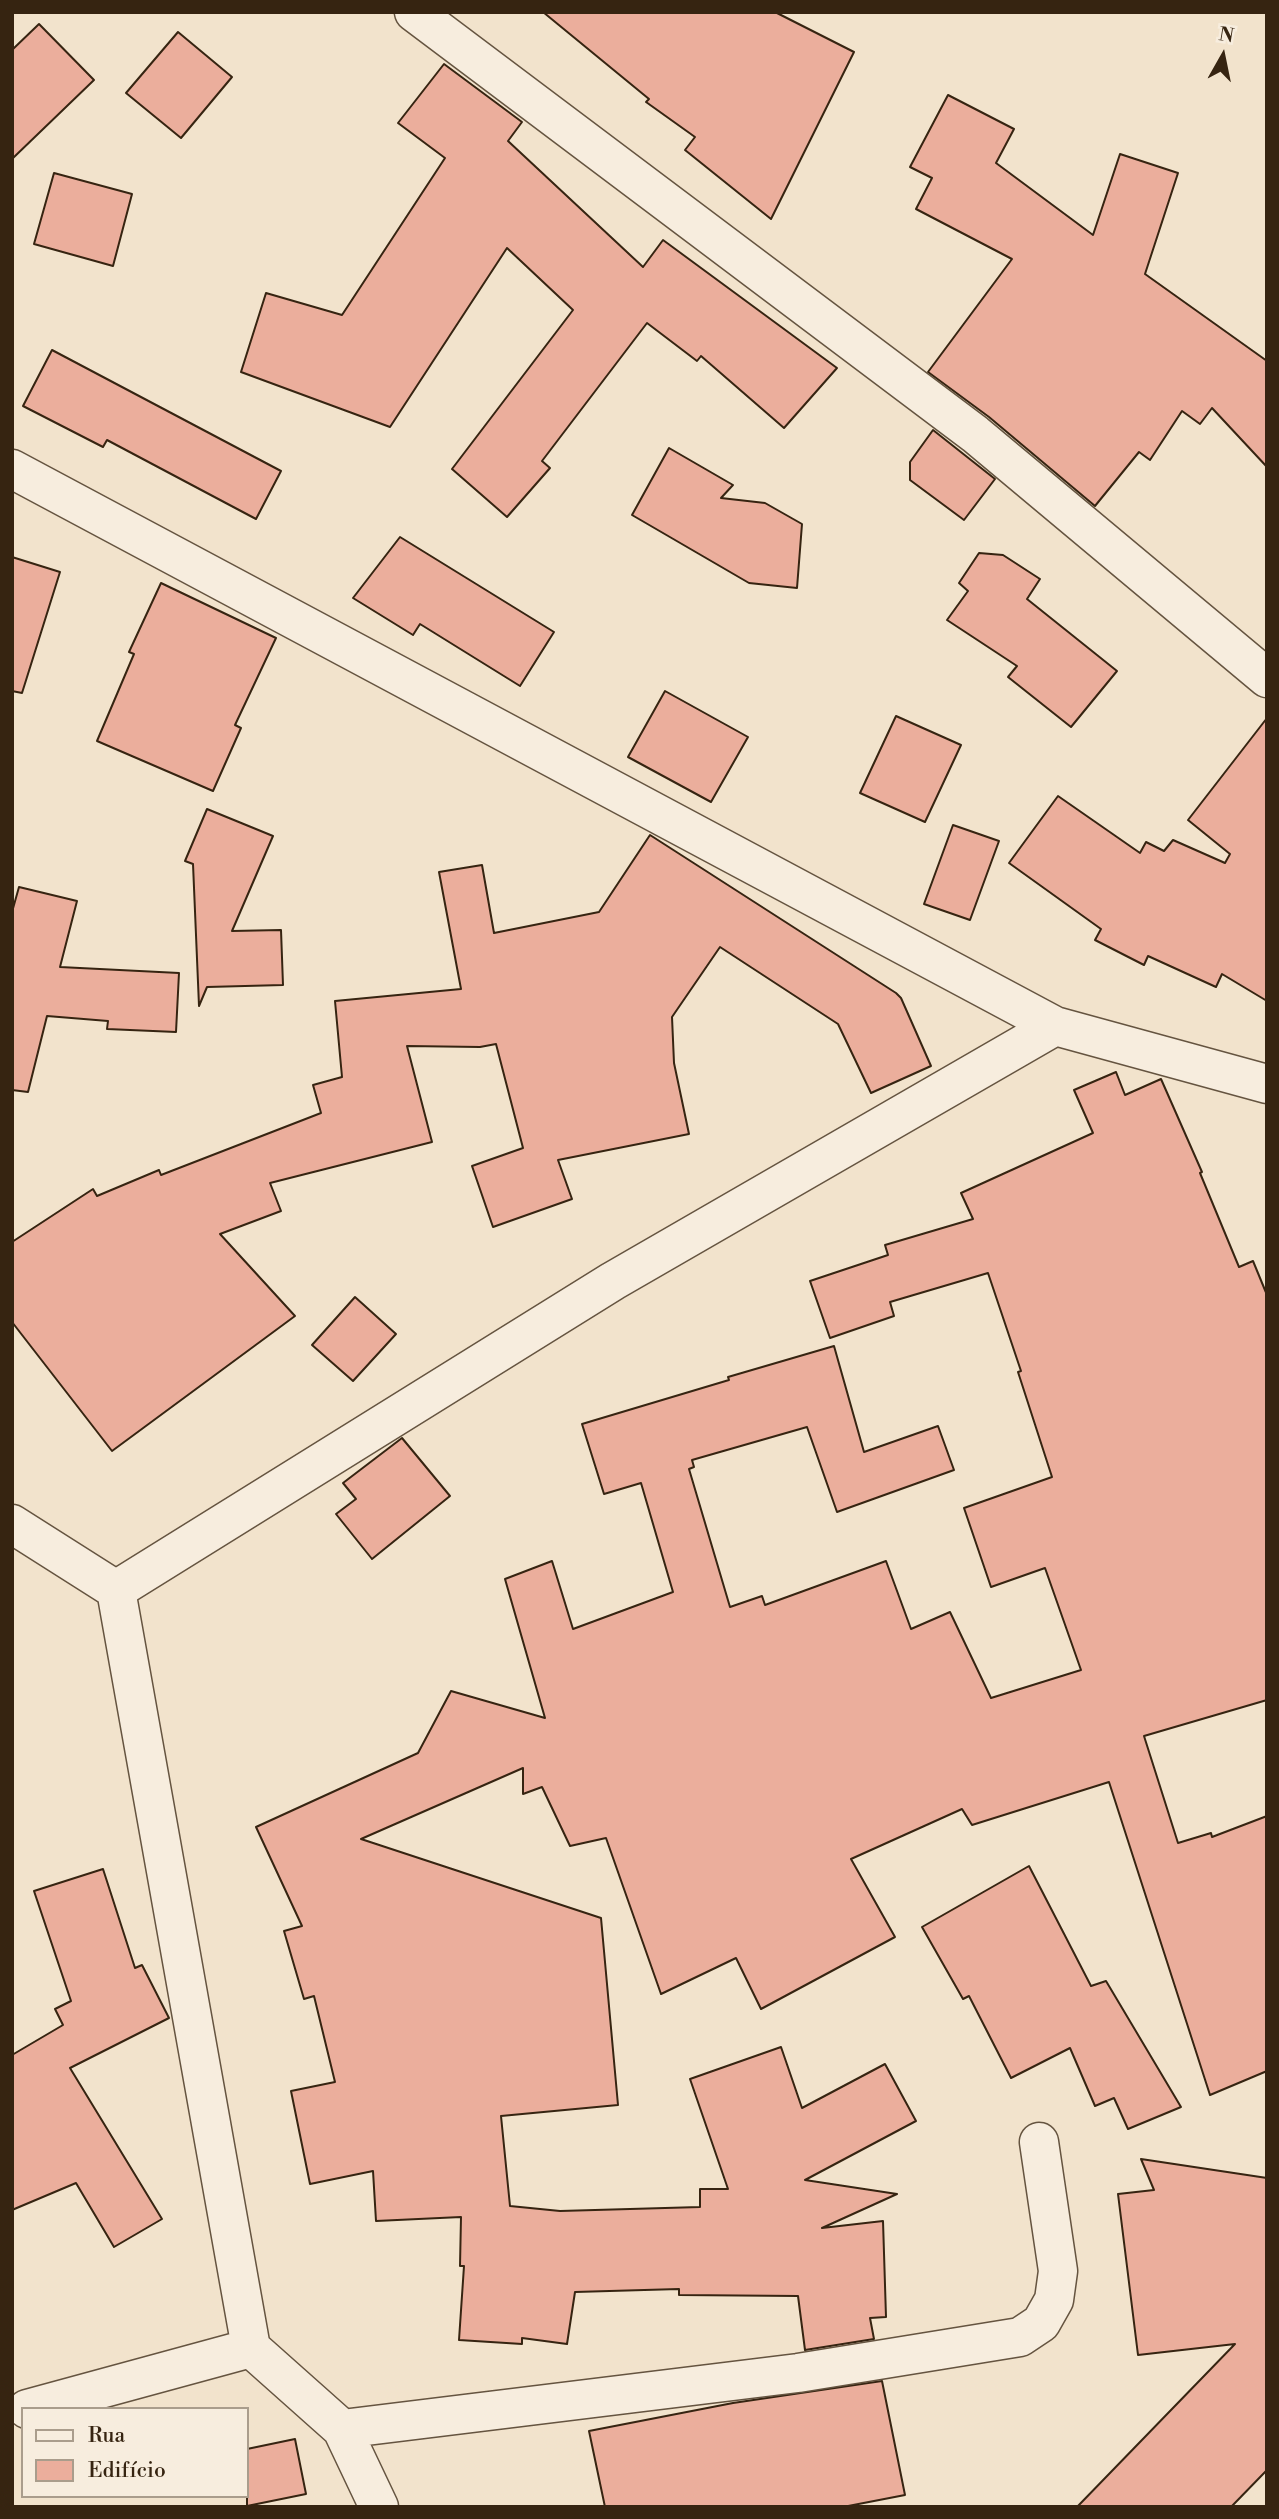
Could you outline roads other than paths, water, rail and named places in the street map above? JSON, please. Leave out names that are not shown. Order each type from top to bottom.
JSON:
[{"type":"street","points":[[414,12],[975,434],[1267,678]]},
{"type":"street","points":[[12,469],[1055,1026],[1267,1084]]},
{"type":"street","points":[[116,1590],[613,1281],[1055,1026]]},
{"type":"street","points":[[12,1524],[116,1590],[251,2347],[342,2429],[379,2507]]},
{"type":"street","points":[[342,2429],[798,2373],[1020,2337],[1041,2323],[1054,2300],[1058,2271],[1039,2142]]},
{"type":"street","points":[[32,2407],[251,2347]]}]
